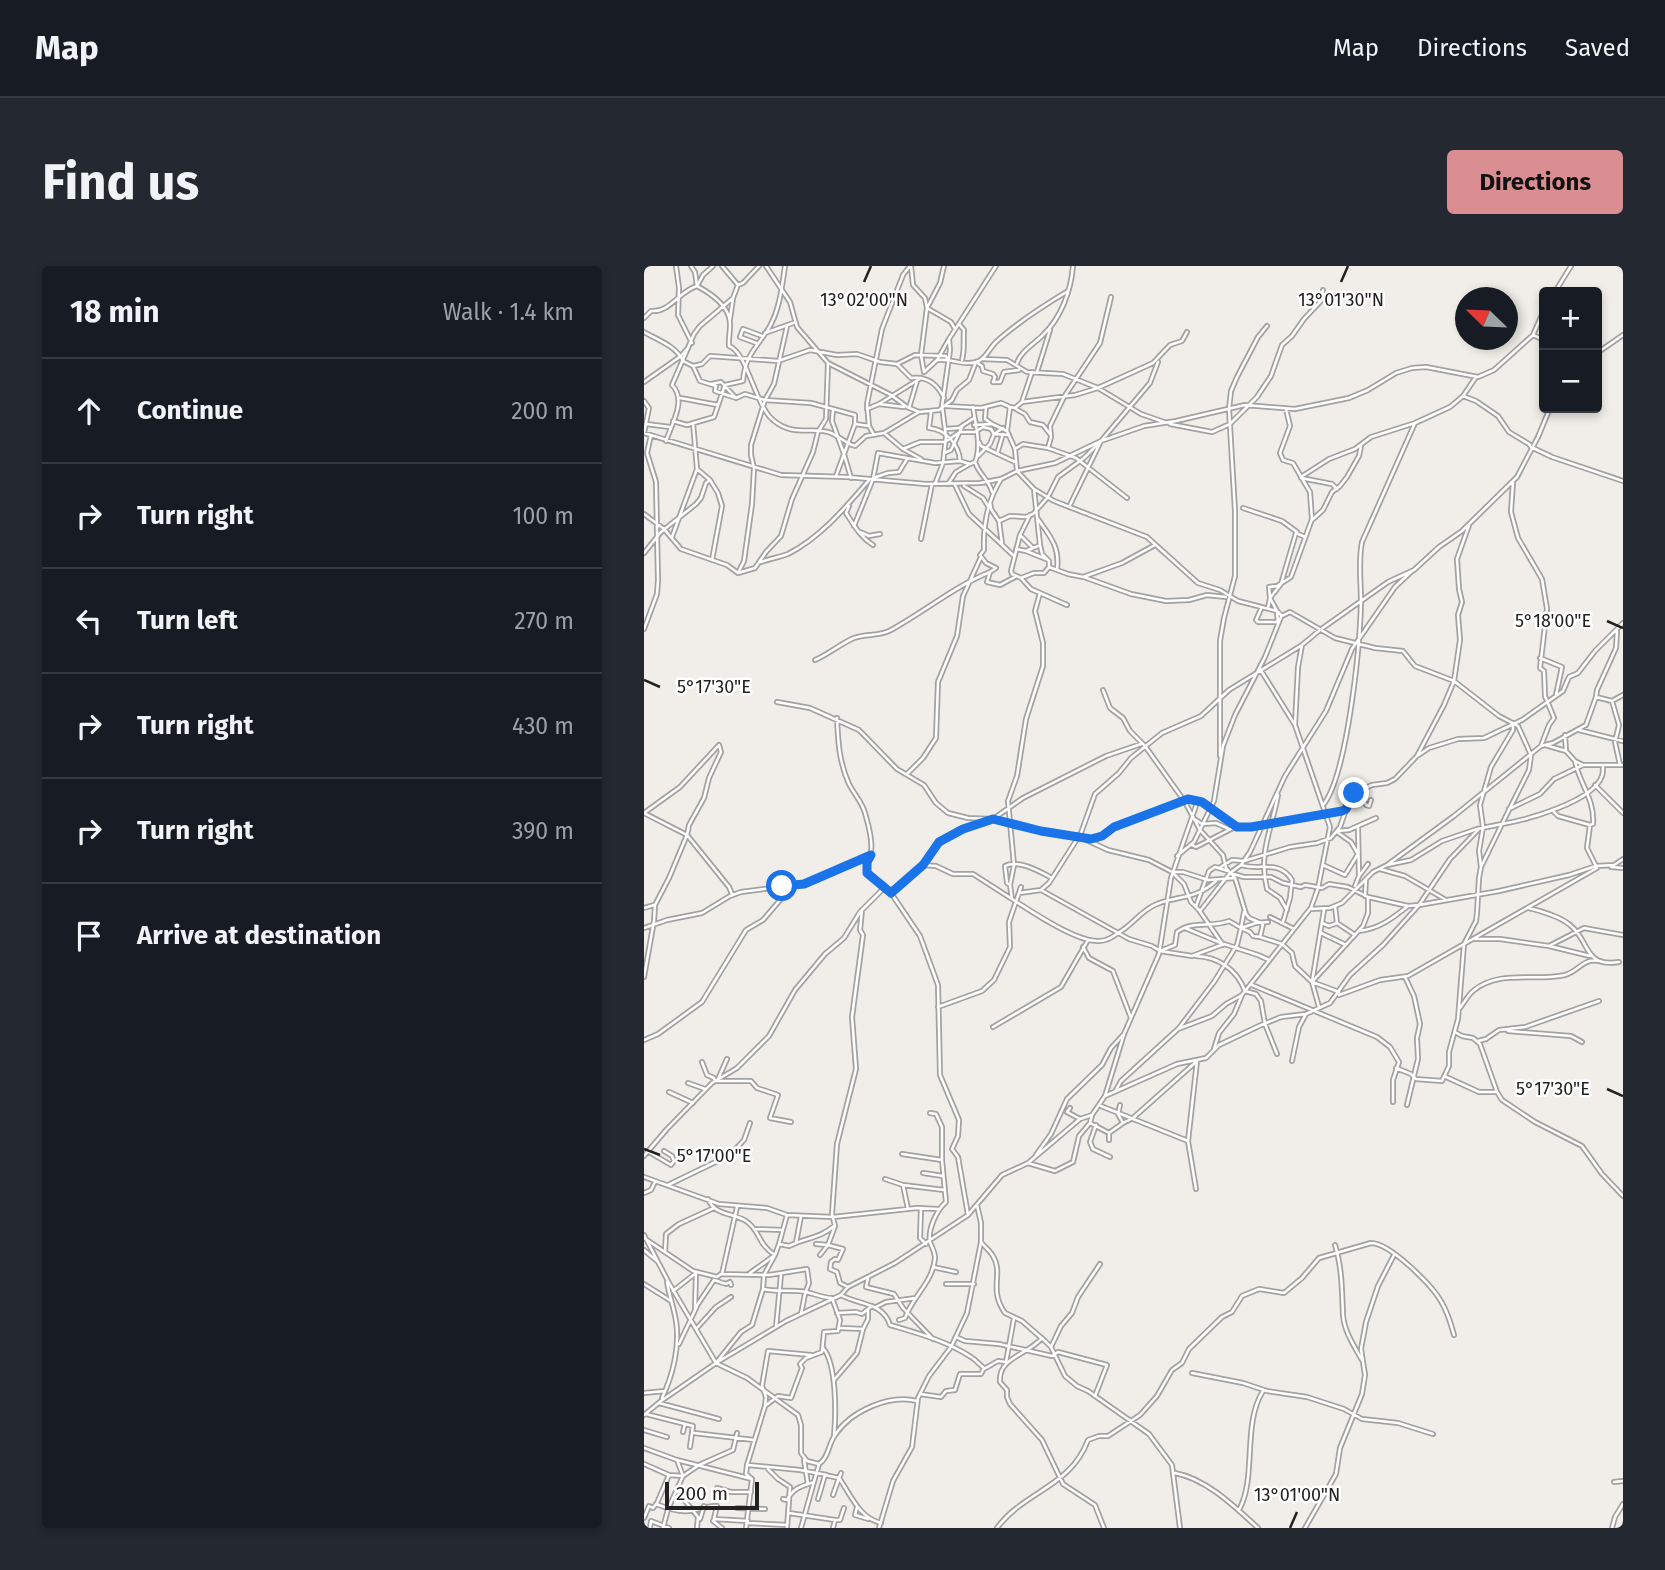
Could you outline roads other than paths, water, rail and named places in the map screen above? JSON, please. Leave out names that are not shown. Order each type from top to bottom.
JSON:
[{"type":"street","points":[[676,266],[679,288],[678,315],[692,343]]},
{"type":"street","points":[[691,266],[695,272],[697,286],[715,298],[730,319]]},
{"type":"street","points":[[644,318],[651,311],[666,308],[684,290],[697,286],[703,275],[713,266]]},
{"type":"street","points":[[759,266],[738,285],[733,298],[729,346],[739,351],[762,408],[776,422],[797,432],[828,432],[855,446],[866,436],[884,433],[919,412]]},
{"type":"street","points":[[766,266],[790,302],[801,333],[817,352],[828,363],[891,395],[908,408]]},
{"type":"street","points":[[725,386],[743,381],[747,359],[773,319],[782,289],[785,266]]},
{"type":"street","points":[[911,266],[913,285],[925,298],[927,309],[921,355],[923,375],[938,387],[944,398]]},
{"type":"street","points":[[875,436],[869,426],[867,409],[870,384],[882,329],[902,275],[911,266]]},
{"type":"street","points":[[927,309],[940,284],[944,266]]},
{"type":"street","points":[[867,409],[917,380],[937,360],[996,266]]},
{"type":"street","points":[[1037,372],[1051,327],[1063,307],[1073,266]]},
{"type":"street","points":[[1558,287],[1571,266]]},
{"type":"street","points":[[723,267],[738,285]]},
{"type":"street","points":[[976,362],[982,366],[983,371],[993,374],[993,383],[1000,382],[1004,372],[1063,374],[1098,388],[1129,408],[1166,423],[1212,432],[1230,424],[1257,397],[1271,376],[1282,345],[1321,301],[1323,290]]},
{"type":"street","points":[[983,359],[997,341],[1034,312],[1068,291]]},
{"type":"street","points":[[1048,448],[1051,426],[1063,397],[1100,344],[1111,297]]},
{"type":"street","points":[[666,441],[680,398],[672,385],[683,361],[700,326],[733,298]]},
{"type":"street","points":[[927,309],[955,328]]},
{"type":"street","points":[[1301,478],[1329,459],[1351,451],[1380,433],[1395,431],[1450,407],[1463,396],[1476,377],[1494,370],[1532,335],[1539,320]]},
{"type":"street","points":[[757,343],[740,337],[743,329],[763,335],[796,322]]},
{"type":"street","points":[[959,323],[964,330],[962,360]]},
{"type":"street","points":[[738,573],[747,547],[754,468],[751,445],[765,400],[774,384],[787,326]]},
{"type":"street","points":[[1177,856],[1192,845],[1216,792],[1220,756],[1220,641],[1235,576],[1235,511],[1229,410],[1231,391],[1258,337],[1267,326]]},
{"type":"street","points":[[1016,364],[1022,354],[1051,327]]},
{"type":"street","points":[[644,332],[664,341],[683,361],[694,366],[700,381],[716,386],[715,391],[736,398],[745,394],[765,400],[811,403],[855,415],[855,424],[836,476]]},
{"type":"street","points":[[1067,605],[1031,589],[1011,571],[1020,535],[1030,515],[1048,498],[1058,477],[1101,441],[1150,383],[1158,360],[1170,345],[1182,341],[1187,332]]},
{"type":"street","points":[[1532,335],[1539,338]]},
{"type":"street","points":[[1601,350],[1623,335]]},
{"type":"street","points":[[921,539],[933,484],[943,463],[946,431],[942,406],[950,350],[949,339]]},
{"type":"street","points":[[644,382],[681,356],[692,343]]},
{"type":"street","points":[[694,366],[710,356],[778,361],[810,350],[837,355],[857,354],[897,364],[911,378],[923,375]]},
{"type":"street","points":[[897,364],[921,355],[946,356],[947,359]]},
{"type":"street","points":[[937,360],[962,360],[968,363],[983,359],[1003,359],[1016,364],[1022,371]]},
{"type":"street","points":[[1022,402],[1063,397],[1098,388],[1158,360]]},
{"type":"street","points":[[879,404],[931,412],[952,400],[957,390],[970,380],[976,362]]},
{"type":"street","points":[[738,573],[755,568],[781,536],[792,499],[813,452],[818,432],[824,425],[828,408],[828,363]]},
{"type":"street","points":[[644,401],[649,408],[644,433],[754,468],[802,477],[836,476],[955,485],[990,482],[1017,471],[1055,463],[1101,441],[1144,426],[1249,405],[1286,409],[1357,396],[1396,373],[1412,368],[1442,369],[1476,377]]},
{"type":"street","points":[[1015,408],[1022,402],[1032,372]]},
{"type":"street","points":[[908,408],[917,380]]},
{"type":"street","points":[[711,384],[720,382],[736,398]]},
{"type":"street","points":[[673,421],[687,425],[714,417],[725,386]]},
{"type":"street","points":[[1463,396],[1476,401],[1498,416],[1509,432],[1531,447],[1552,457],[1623,481]]},
{"type":"street","points":[[680,398],[718,405]]},
{"type":"street","points":[[942,406],[986,407],[1001,403],[1025,414],[1030,422],[1043,425],[1050,434]]},
{"type":"street","points":[[973,407],[975,432],[981,446],[1015,462]]},
{"type":"street","points":[[986,407],[985,419],[1010,435],[1016,449],[1017,471],[1034,489],[1069,507],[1143,534],[1193,580],[1220,590],[1230,597]]},
{"type":"street","points":[[998,454],[1010,407]]},
{"type":"street","points":[[1268,608],[1269,587],[1292,577],[1312,513],[1310,492],[1293,463],[1283,460],[1280,453],[1289,429],[1286,409]]},
{"type":"street","points":[[833,410],[832,421],[851,478]]},
{"type":"street","points":[[931,412],[929,428],[946,431],[974,418]]},
{"type":"street","points":[[1200,911],[1229,872],[1244,861],[1278,790],[1326,711],[1357,643],[1395,587],[1469,525],[1513,482],[1548,413]]},
{"type":"street","points":[[672,539],[697,469],[693,423]]},
{"type":"street","points":[[1324,804],[1337,774],[1349,719],[1361,602],[1359,568],[1362,542],[1415,423]]},
{"type":"street","points":[[646,424],[670,427]]},
{"type":"street","points":[[855,424],[869,426]]},
{"type":"street","points":[[974,425],[992,424]]},
{"type":"street","points":[[944,453],[951,450],[963,425]]},
{"type":"street","points":[[903,449],[920,442],[945,442],[960,432],[975,432],[983,427],[991,429],[994,434]]},
{"type":"street","points":[[948,484],[956,472],[975,462],[994,434],[1005,430]]},
{"type":"street","points":[[946,431],[958,449],[960,461]]},
{"type":"street","points":[[884,433],[903,449],[921,459]]},
{"type":"street","points":[[994,434],[1010,435]]},
{"type":"street","points":[[644,629],[658,587],[656,482],[647,453],[651,435]]},
{"type":"street","points":[[978,439],[978,457]]},
{"type":"street","points":[[1069,507],[1101,441]]},
{"type":"street","points":[[1311,522],[1323,510],[1332,492],[1337,489],[1359,456],[1363,443]]},
{"type":"street","points":[[1016,449],[1023,444],[1072,456],[1127,498]]},
{"type":"street","points":[[854,526],[872,478],[878,453],[943,463],[960,461],[970,464]]},
{"type":"street","points":[[761,562],[787,555],[799,548],[831,523],[872,478],[888,472],[899,472],[908,458]]},
{"type":"street","points":[[975,462],[980,474],[990,482],[992,492]]},
{"type":"street","points":[[697,469],[710,480],[722,506],[712,560]]},
{"type":"street","points":[[1301,478],[1332,484],[1337,489]]},
{"type":"street","points":[[907,774],[923,758],[936,738],[938,682],[956,641],[963,596],[981,557],[988,506],[992,492],[1001,479]]},
{"type":"street","points":[[644,553],[664,529],[701,498],[706,483],[710,480]]},
{"type":"street","points":[[1513,482],[1511,512],[1518,538],[1542,579],[1547,609],[1540,668],[1544,671],[1547,703],[1554,719],[1549,725],[1543,745]]},
{"type":"street","points":[[961,484],[983,498],[988,506]]},
{"type":"street","points":[[955,485],[969,514],[1014,556]]},
{"type":"street","points":[[990,572],[987,582],[1000,585],[1020,577],[1044,573],[1049,567],[1049,561],[1042,554],[1040,545],[1034,489]]},
{"type":"street","points":[[851,501],[846,513],[857,531],[873,545]]},
{"type":"street","points":[[990,501],[990,509],[999,521],[1002,544]]},
{"type":"street","points":[[1243,508],[1282,521],[1305,537]]},
{"type":"street","points":[[644,513],[664,529],[681,549],[727,565],[738,573]]},
{"type":"street","points":[[999,521],[1010,516],[1030,515]]},
{"type":"street","points":[[1038,519],[1055,542],[1058,554],[1057,569]]},
{"type":"street","points":[[1417,756],[1454,681],[1460,640],[1457,620],[1462,602],[1457,559],[1469,525]]},
{"type":"street","points":[[857,531],[869,536],[880,534]]},
{"type":"street","points":[[1270,598],[1281,584],[1297,532]]},
{"type":"street","points":[[1020,535],[1033,548]]},
{"type":"street","points":[[1026,551],[1040,545]]},
{"type":"street","points":[[1083,577],[1122,563],[1155,545]]},
{"type":"street","points":[[1016,549],[1049,561]]},
{"type":"street","points":[[815,660],[853,638],[878,636],[892,630],[919,611],[996,568],[988,565],[981,557]]},
{"type":"street","points":[[1049,567],[1131,594],[1160,600],[1189,600],[1207,595],[1230,597],[1277,611]]},
{"type":"street","points":[[891,893],[923,865],[939,842],[946,837],[993,819],[1024,798],[1106,757],[1144,745],[1178,725],[1196,719],[1229,690],[1302,645],[1388,582],[1414,570]]},
{"type":"street","points":[[938,1007],[990,985],[1010,947],[1009,922],[1013,900],[1010,885],[1014,865],[1008,802],[1017,776],[1026,719],[1043,666],[1043,643],[1035,611],[1040,593]]},
{"type":"street","points":[[1270,598],[1282,616]]},
{"type":"street","points":[[1262,608],[1258,614],[1258,622],[1278,623]]},
{"type":"street","points":[[1277,611],[1278,623]]},
{"type":"street","points":[[1220,756],[1235,715],[1260,670],[1282,616],[1290,612],[1335,638],[1403,651],[1415,666],[1454,681],[1483,705],[1518,726],[1531,755],[1528,775],[1508,809],[1481,867]]},
{"type":"street","points":[[1196,906],[1209,870],[1226,865],[1232,860],[1244,861],[1329,839],[1345,817],[1352,797],[1359,790],[1395,779],[1417,756],[1429,748],[1451,740],[1484,738],[1547,703],[1567,686],[1569,677],[1578,673],[1623,623]]},
{"type":"street","points":[[1311,908],[1324,909],[1342,903],[1373,872],[1387,865],[1543,745],[1579,730],[1589,722],[1597,690],[1616,648],[1617,630]]},
{"type":"street","points":[[1295,724],[1302,645]]},
{"type":"street","points":[[1540,658],[1562,667],[1555,697]]},
{"type":"street","points":[[1214,1049],[1219,1033],[1234,1014],[1242,995],[1311,908],[1329,839],[1327,813],[1316,789],[1304,745],[1295,724],[1260,670]]},
{"type":"street","points":[[1103,690],[1112,712],[1123,718],[1130,731],[1144,745],[1184,801],[1200,830],[1223,855],[1229,872],[1235,878],[1244,909],[1249,918],[1263,927],[1260,937]]},
{"type":"street","points":[[1596,697],[1612,701],[1623,695]]},
{"type":"street","points":[[1543,745],[1566,751],[1583,765],[1622,765],[1615,741],[1619,725],[1612,701]]},
{"type":"street","points":[[777,702],[803,706],[859,730],[891,764],[924,785],[936,803],[948,813],[968,818],[993,819],[1087,839],[1108,850],[1149,860],[1172,872],[1184,884],[1189,897],[1222,944]]},
{"type":"street","points":[[837,719],[837,745],[849,783],[865,812],[871,838],[867,873],[891,893],[920,936],[938,985],[940,1075],[959,1120],[952,1149],[958,1157],[968,1215]]},
{"type":"street","points":[[1396,1068],[1416,1079],[1442,1081],[1444,1076],[1460,1008],[1464,944],[1476,921],[1481,867],[1480,806],[1491,767],[1513,730],[1513,723]]},
{"type":"street","points":[[1579,730],[1623,741]]},
{"type":"street","points":[[1618,735],[1623,731]]},
{"type":"street","points":[[1565,735],[1566,751]]},
{"type":"street","points":[[644,976],[655,905],[687,835],[689,825],[697,812],[721,752],[719,745],[680,787],[644,813],[687,835],[733,895]]},
{"type":"street","points":[[1041,890],[1079,837],[1095,794],[1144,745]]},
{"type":"street","points":[[1575,761],[1576,769],[1588,792],[1594,816],[1587,848],[1598,866]]},
{"type":"street","points":[[1508,809],[1540,794],[1565,772],[1583,765]]},
{"type":"street","points":[[1387,865],[1411,860],[1442,841],[1481,827],[1554,811],[1588,792],[1602,778],[1603,765]]},
{"type":"street","points":[[1595,785],[1623,813]]},
{"type":"street","points":[[1278,790],[1269,825],[1264,865],[1267,889],[1280,898],[1287,910]]},
{"type":"street","points":[[1359,790],[1362,803],[1370,808]]},
{"type":"street","points":[[1079,1136],[1090,1123],[1092,1115],[1105,1096],[1124,1034],[1160,951],[1172,872],[1198,800]]},
{"type":"street","points":[[1087,839],[1097,839],[1114,827],[1184,801],[1198,800],[1237,827]]},
{"type":"street","points":[[1362,803],[1369,806],[1371,800]]},
{"type":"street","points":[[1192,845],[1199,846],[1237,827],[1269,825],[1346,809]]},
{"type":"street","points":[[1554,811],[1558,817],[1590,825]]},
{"type":"street","points":[[1193,817],[1202,824]]},
{"type":"street","points":[[1336,831],[1358,827],[1376,818]]},
{"type":"street","points":[[1202,824],[1211,821],[1230,829]]},
{"type":"street","points":[[1358,827],[1359,876]]},
{"type":"street","points":[[1105,1096],[1177,1064],[1206,1058],[1214,1049],[1281,1017],[1306,1014],[1330,1003],[1362,962],[1389,939],[1419,905],[1450,859],[1481,827]]},
{"type":"street","points":[[1336,831],[1351,842],[1358,854]]},
{"type":"street","points":[[1322,865],[1345,875],[1358,854]]},
{"type":"street","points":[[644,928],[702,913],[733,895],[804,884],[871,855]]},
{"type":"street","points":[[1608,866],[1623,859]]},
{"type":"street","points":[[1010,885],[1007,883],[1005,866],[1010,863],[1028,866],[1052,878]]},
{"type":"street","points":[[1354,890],[1359,876],[1368,864]]},
{"type":"street","points":[[923,865],[936,866],[953,874],[973,874],[1040,918],[1088,940],[1100,942],[1128,927],[1142,912],[1158,903],[1189,897],[1216,881]]},
{"type":"street","points":[[1241,865],[1276,866],[1291,877],[1283,922]]},
{"type":"street","points":[[1160,951],[1175,945],[1177,932],[1184,927],[1220,925],[1229,921],[1253,936],[1282,944],[1292,953],[1295,966],[1312,982],[1338,994],[1380,980],[1405,977],[1598,866]]},
{"type":"street","points":[[1219,868],[1244,877],[1265,876],[1291,886],[1318,888],[1329,884],[1354,890],[1366,897],[1408,906],[1558,878],[1598,866],[1623,868]]},
{"type":"street","points":[[1380,869],[1405,876],[1447,900]]},
{"type":"street","points":[[1172,872],[1183,872],[1205,880],[1235,878]]},
{"type":"street","points":[[1312,982],[1359,931],[1368,913],[1366,879]]},
{"type":"street","points":[[644,1040],[658,1034],[702,1002],[746,930],[764,920],[793,886]]},
{"type":"street","points":[[644,1156],[706,1089],[737,1068],[769,1036],[795,990],[825,954],[844,938],[862,910],[885,887]]},
{"type":"street","points":[[1013,900],[1021,887]]},
{"type":"street","points":[[1019,893],[1041,890],[1118,933],[1160,951],[1215,959],[1225,964],[1242,983],[1245,991]]},
{"type":"street","points":[[644,908],[655,905]]},
{"type":"street","points":[[1335,906],[1337,923]]},
{"type":"street","points":[[1359,931],[1380,925],[1408,906]]},
{"type":"street","points":[[1528,907],[1570,924],[1591,956]]},
{"type":"street","points":[[1116,1091],[1121,1081],[1178,1029],[1225,964],[1236,947],[1244,909]]},
{"type":"street","points":[[1319,1007],[1312,982],[1324,909]]},
{"type":"street","points":[[820,1255],[828,1245],[835,1226],[832,1214],[837,1144],[856,1069],[852,1017],[863,935],[860,930],[862,910]]},
{"type":"street","points":[[1270,916],[1294,929]]},
{"type":"street","points":[[1241,928],[1268,922]]},
{"type":"street","points":[[1322,923],[1329,926],[1337,923]]},
{"type":"street","points":[[1337,923],[1356,935]]},
{"type":"street","points":[[1184,927],[1269,960]]},
{"type":"street","points":[[1549,946],[1584,928],[1623,934]]},
{"type":"street","points":[[1321,933],[1346,945]]},
{"type":"street","points":[[1474,939],[1500,939],[1549,946],[1591,956],[1599,961]]},
{"type":"street","points":[[993,1027],[1061,986],[1088,940]]},
{"type":"street","points":[[1195,956],[1222,944]]},
{"type":"street","points":[[1083,947],[1089,958],[1113,971],[1131,1018]]},
{"type":"street","points":[[1460,1008],[1474,990],[1513,976],[1551,977],[1567,974],[1592,959],[1609,964],[1619,962]]},
{"type":"street","points":[[1405,977],[1414,996],[1420,1024],[1417,1038],[1418,1059],[1407,1105]]},
{"type":"street","points":[[1251,985],[1377,1037],[1390,1046],[1399,1062],[1393,1080],[1394,1102]]},
{"type":"street","points":[[1245,991],[1256,994],[1261,1001],[1265,1024],[1277,1054]]},
{"type":"street","points":[[1178,1029],[1212,1016],[1242,995]]},
{"type":"street","points":[[1455,1032],[1478,1041],[1501,1030],[1525,1027],[1599,1001]]},
{"type":"street","points":[[1292,1061],[1299,1027],[1306,1014]]},
{"type":"street","points":[[1501,1030],[1572,1037],[1582,1042]]},
{"type":"street","points":[[1034,1158],[1051,1134],[1067,1098],[1102,1065],[1111,1048],[1124,1034]]},
{"type":"street","points":[[1478,1041],[1502,1100],[1535,1122],[1582,1146],[1602,1174],[1623,1196]]},
{"type":"street","points":[[716,1080],[727,1059]]},
{"type":"street","points":[[1109,1140],[1110,1133],[1133,1118],[1197,1061]]},
{"type":"street","points":[[1196,1189],[1188,1141],[1197,1061]]},
{"type":"street","points":[[702,1062],[707,1075],[716,1080],[751,1081],[757,1088],[778,1095],[770,1118],[791,1122]]},
{"type":"street","points":[[1444,1076],[1479,1092],[1497,1092]]},
{"type":"street","points":[[688,1083],[706,1089]]},
{"type":"street","points":[[669,1092],[693,1102]]},
{"type":"street","points":[[1099,1105],[1188,1141]]},
{"type":"street","points":[[1120,1105],[1118,1114],[1123,1123]]},
{"type":"street","points":[[1070,1108],[1067,1112],[1082,1118],[1092,1115]]},
{"type":"street","points":[[645,1414],[716,1363],[801,1314],[841,1295],[848,1287],[928,1242],[968,1215],[1002,1175],[1028,1163],[1086,1112]]},
{"type":"street","points":[[928,1242],[938,1209],[946,1202],[942,1127],[936,1114],[930,1113]]},
{"type":"street","points":[[644,1177],[663,1186],[668,1185],[730,1155],[744,1140],[750,1123]]},
{"type":"street","points":[[1028,1163],[1059,1171],[1073,1162],[1079,1136],[1076,1123]]},
{"type":"street","points":[[1090,1123],[1110,1133]]},
{"type":"street","points":[[1096,1125],[1090,1142],[1093,1149],[1110,1157]]},
{"type":"street","points":[[649,1152],[671,1165],[674,1161],[672,1156],[664,1151]]},
{"type":"street","points":[[902,1154],[942,1160]]},
{"type":"street","points":[[923,1173],[943,1176]]},
{"type":"street","points":[[886,1179],[903,1185],[945,1190]]},
{"type":"street","points":[[644,1193],[651,1190],[655,1182]]},
{"type":"street","points":[[668,1185],[719,1204],[767,1208],[787,1215],[833,1217],[921,1208],[938,1209]]},
{"type":"street","points":[[903,1185],[908,1209]]},
{"type":"street","points":[[708,1198],[714,1208],[746,1221],[754,1229],[765,1249],[775,1255]]},
{"type":"street","points":[[747,1465],[768,1469],[789,1468],[839,1478],[857,1507],[880,1526],[893,1481],[912,1447],[917,1401],[929,1376],[951,1347],[965,1318],[981,1242],[982,1229],[977,1204]]},
{"type":"street","points":[[720,1281],[737,1207]]},
{"type":"street","points":[[665,1252],[666,1234],[678,1224],[714,1208]]},
{"type":"street","points":[[899,1320],[905,1318],[932,1275],[935,1255],[928,1242],[920,1238],[921,1208]]},
{"type":"street","points":[[716,1363],[741,1332],[752,1325],[763,1289],[764,1275],[775,1255],[787,1215]]},
{"type":"street","points":[[796,1243],[801,1216]]},
{"type":"street","points":[[779,1244],[789,1246],[815,1235],[822,1235],[835,1226]]},
{"type":"street","points":[[754,1229],[782,1230]]},
{"type":"street","points":[[645,1237],[696,1273],[764,1275],[807,1270],[809,1285],[806,1292],[779,1293],[763,1289]]},
{"type":"street","points":[[645,1237],[716,1363],[747,1378],[798,1415],[800,1445],[808,1484]]},
{"type":"street","points":[[981,1242],[993,1255],[996,1263],[998,1274],[995,1291],[1005,1313],[1022,1321],[1051,1347],[1065,1376],[1077,1387],[1095,1396],[1149,1434],[1168,1459],[1174,1473],[1180,1528]]},
{"type":"street","points":[[997,1528],[1011,1512],[1060,1479],[1082,1458],[1088,1440],[1108,1436],[1140,1415],[1157,1396],[1172,1370],[1182,1363],[1189,1349],[1222,1317],[1231,1312],[1242,1296],[1259,1289],[1284,1293],[1302,1278],[1319,1258],[1379,1243],[1429,1286],[1441,1301],[1454,1335]]},
{"type":"street","points":[[816,1244],[843,1250],[838,1259],[831,1262],[830,1269],[838,1272],[840,1283],[848,1287]]},
{"type":"street","points":[[1335,1245],[1340,1284],[1345,1299],[1343,1316],[1350,1339],[1364,1363]]},
{"type":"street","points":[[644,1250],[660,1263]]},
{"type":"street","points":[[748,1275],[775,1255]]},
{"type":"street","points":[[1305,1528],[1336,1475],[1340,1448],[1362,1394],[1364,1363],[1361,1349],[1366,1322],[1378,1286],[1394,1255]]},
{"type":"street","points":[[1051,1347],[1061,1326],[1072,1313],[1078,1297],[1100,1264]]},
{"type":"street","points":[[933,1267],[956,1272]]},
{"type":"street","points":[[674,1291],[696,1273]]},
{"type":"street","points":[[696,1273],[696,1312]]},
{"type":"street","points":[[776,1328],[781,1274]]},
{"type":"street","points":[[667,1278],[676,1319],[677,1347]]},
{"type":"street","points":[[868,1278],[866,1287],[894,1294],[933,1339]]},
{"type":"street","points":[[660,1402],[677,1347],[714,1280],[726,1284],[730,1282],[731,1285]]},
{"type":"street","points":[[946,1284],[974,1284]]},
{"type":"street","points":[[644,1291],[645,1285],[671,1301]]},
{"type":"street","points":[[799,1291],[821,1298],[832,1298]]},
{"type":"street","points":[[799,1291],[805,1294],[801,1314]]},
{"type":"street","points":[[841,1295],[888,1316],[890,1325],[933,1339],[972,1357],[984,1369]]},
{"type":"street","points":[[696,1329],[710,1313],[731,1297]]},
{"type":"street","points":[[832,1298],[840,1328]]},
{"type":"street","points":[[837,1313],[856,1311],[862,1314],[881,1303],[916,1298]]},
{"type":"street","points":[[833,1381],[857,1353],[872,1307]]},
{"type":"street","points":[[1014,1318],[1006,1362],[1000,1377],[1002,1386],[1007,1390],[1010,1404],[1042,1440],[1066,1488],[1095,1505],[1104,1528]]},
{"type":"street","points":[[752,1479],[746,1474],[747,1465],[765,1406],[765,1391],[762,1386],[768,1350],[820,1354],[824,1332],[838,1331],[840,1328],[863,1329]]},
{"type":"street","points":[[956,1337],[965,1341],[1009,1346],[1052,1356],[1064,1353],[1107,1365],[1095,1396]]},
{"type":"street","points":[[920,1394],[941,1397],[946,1391],[955,1390],[960,1374],[981,1374],[984,1369],[998,1361],[1006,1362],[1030,1350],[1042,1338]]},
{"type":"street","points":[[802,1528],[816,1472],[819,1464],[824,1461],[834,1436],[833,1381],[830,1360],[822,1347]]},
{"type":"street","points":[[765,1406],[778,1396],[791,1398],[802,1368],[800,1364],[812,1355]]},
{"type":"street","points":[[1192,1373],[1243,1383],[1263,1390],[1307,1397],[1344,1409],[1366,1420],[1403,1424],[1433,1434]]},
{"type":"street","points":[[1239,1510],[1245,1492],[1255,1408],[1263,1390]]},
{"type":"street","points":[[644,1393],[665,1391]]},
{"type":"street","points":[[834,1436],[858,1413],[872,1406],[902,1399],[917,1401]]},
{"type":"street","points":[[660,1402],[719,1419]]},
{"type":"street","points":[[645,1414],[693,1426],[690,1447]]},
{"type":"street","points":[[683,1432],[685,1424]]},
{"type":"street","points":[[644,1430],[667,1437]]},
{"type":"street","points":[[694,1433],[754,1440]]},
{"type":"street","points":[[664,1526],[668,1509],[683,1476],[733,1450],[737,1433]]},
{"type":"street","points":[[644,1448],[677,1460],[752,1479]]},
{"type":"street","points":[[803,1458],[819,1464]]},
{"type":"street","points":[[677,1460],[683,1476]]},
{"type":"street","points":[[644,1464],[669,1475],[683,1476]]},
{"type":"street","points":[[714,1520],[787,1526],[790,1487],[768,1469]]},
{"type":"street","points":[[833,1495],[841,1473]]},
{"type":"street","points":[[1174,1473],[1194,1479],[1239,1510],[1258,1528]]},
{"type":"street","points":[[644,1518],[649,1506],[653,1508],[656,1504],[669,1475]]},
{"type":"street","points":[[818,1499],[824,1477],[827,1475]]},
{"type":"street","points":[[747,1524],[752,1479]]},
{"type":"street","points":[[1614,1482],[1623,1481]]},
{"type":"street","points":[[783,1499],[787,1500],[790,1494],[803,1484],[814,1482]]},
{"type":"street","points":[[717,1488],[731,1492],[751,1492]]},
{"type":"street","points":[[685,1501],[699,1522]]},
{"type":"street","points":[[656,1504],[668,1509],[692,1511],[704,1506],[717,1506],[712,1528]]},
{"type":"street","points":[[1612,1528],[1623,1504]]},
{"type":"street","points":[[697,1528],[704,1506]]},
{"type":"street","points":[[857,1507],[855,1515],[871,1520]]},
{"type":"street","points":[[737,1508],[765,1509]]},
{"type":"street","points":[[789,1513],[840,1520],[844,1508]]},
{"type":"street","points":[[714,1520],[722,1528]]},
{"type":"street","points":[[833,1528],[835,1520]]},
{"type":"street","points":[[650,1528],[651,1521],[669,1528]]}]
